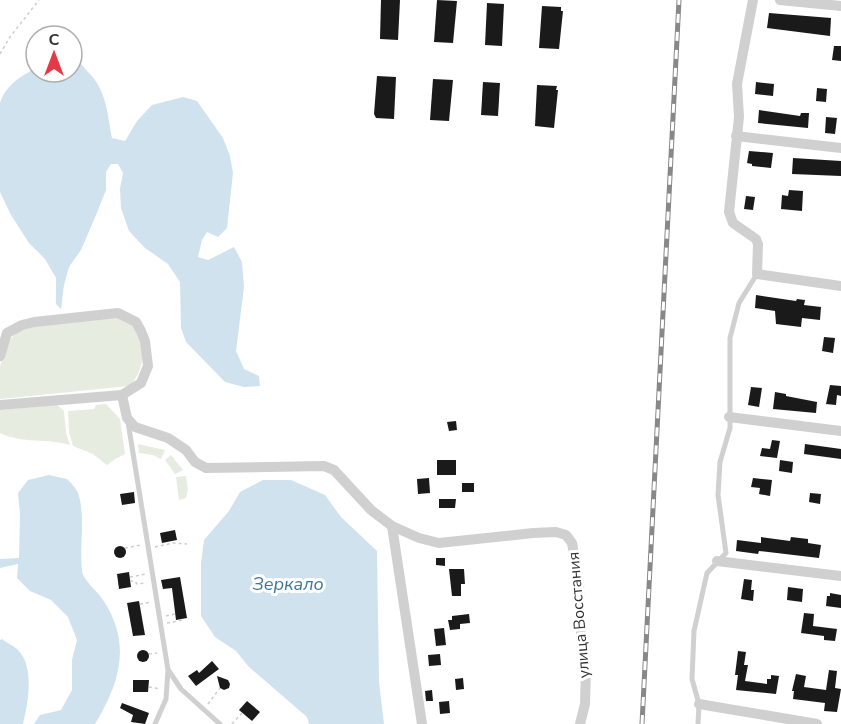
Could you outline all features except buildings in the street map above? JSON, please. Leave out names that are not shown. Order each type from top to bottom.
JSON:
[{"type":"street","points":[[753,0],[737,84],[739,117],[729,212],[733,224],[756,239],[758,244],[757,274],[841,286]]},
{"type":"street","points":[[780,0],[841,6]]},
{"type":"street","points":[[736,136],[841,148]]},
{"type":"street","points":[[0,356],[7,333],[21,325],[118,313],[136,322],[145,340],[148,366],[141,382],[122,395],[0,405]]},
{"type":"street","points":[[122,395],[127,418]]},
{"type":"street","points":[[729,417],[841,431]]},
{"type":"street","name":"улица Восстания","points":[[127,418],[135,427],[168,438],[186,450],[195,462],[206,468],[324,466],[334,470],[371,510],[393,526],[419,538],[439,543],[533,533],[556,532],[566,535],[572,543],[579,581],[580,625],[586,669],[585,704],[580,724]]},
{"type":"street","points":[[393,526],[422,724]]},
{"type":"street","points":[[717,561],[841,576]]},
{"type":"street","points":[[699,705],[817,724]]},
{"type":"lane","points":[[698,724],[699,705],[692,679],[694,631],[707,573],[726,552],[718,495],[720,462],[730,429],[730,338],[739,303],[757,274]]},
{"type":"lane","points":[[127,418],[168,670],[166,699],[155,724]]},
{"type":"lane","points":[[168,670],[181,689],[220,724]]},
{"type":"path","points":[[0,54],[10,37],[39,0]]},
{"type":"path","points":[[125,548],[173,543],[188,544]]},
{"type":"path","points":[[129,577],[152,573]]},
{"type":"path","points":[[130,581],[138,584],[154,582]]},
{"type":"path","points":[[140,604],[157,601]]},
{"type":"path","points":[[171,615],[172,620]]},
{"type":"path","points":[[161,624],[172,620],[183,620]]},
{"type":"path","points":[[149,654],[165,652]]},
{"type":"path","points":[[148,687],[167,690]]},
{"type":"path","points":[[204,710],[220,688]]},
{"type":"path","points":[[232,724],[242,712]]},
{"type":"shaded area","points":[[119,318],[132,325],[141,339],[141,365],[129,386],[0,399],[0,367],[6,344],[16,333],[30,326]]},
{"type":"shaded area","points":[[106,404],[120,419],[125,454],[107,465],[93,454],[73,446],[69,432],[68,411],[94,409],[96,405]]},
{"type":"shaded area","points":[[57,405],[64,411],[66,433],[70,445],[17,439],[0,433],[0,410]]},
{"type":"shaded area","points":[[138,444],[165,450],[161,459],[139,453]]},
{"type":"shaded area","points":[[171,455],[183,470],[175,474],[165,460]]},
{"type":"shaded area","points":[[186,476],[188,490],[186,498],[179,500],[176,477]]},
{"type":"water","points":[[84,68],[99,86],[105,102],[112,138],[125,141],[137,121],[152,105],[183,97],[197,101],[223,138],[233,173],[227,228],[218,237],[207,232],[202,240],[198,257],[208,260],[234,247],[242,262],[244,287],[236,351],[244,369],[259,376],[260,386],[244,387],[225,382],[186,342],[181,328],[180,282],[168,264],[145,248],[129,231],[121,208],[120,189],[123,173],[118,164],[111,164],[106,172],[106,190],[81,250],[69,267],[61,309],[56,304],[56,278],[45,259],[29,243],[11,215],[0,192],[0,103],[15,82],[24,75],[24,84],[84,84]]},
{"type":"water","points":[[49,475],[67,479],[78,493],[82,512],[83,575],[103,600],[118,632],[120,647],[116,678],[104,709],[95,724],[34,724],[40,715],[61,710],[72,690],[72,660],[77,640],[68,617],[51,600],[30,591],[17,578],[18,564],[0,568],[0,559],[19,558],[18,493],[28,480]]},
{"type":"water","name":"Зеркало","points":[[263,480],[291,480],[325,495],[341,517],[377,551],[379,682],[384,724],[309,724],[307,717],[249,667],[236,651],[215,637],[201,616],[201,563],[204,540],[229,511],[240,492]]},
{"type":"water","points":[[2,639],[18,650],[27,666],[29,685],[23,724],[0,724],[0,640]]},
{"type":"railway","points":[[642,724],[679,0]]}]
